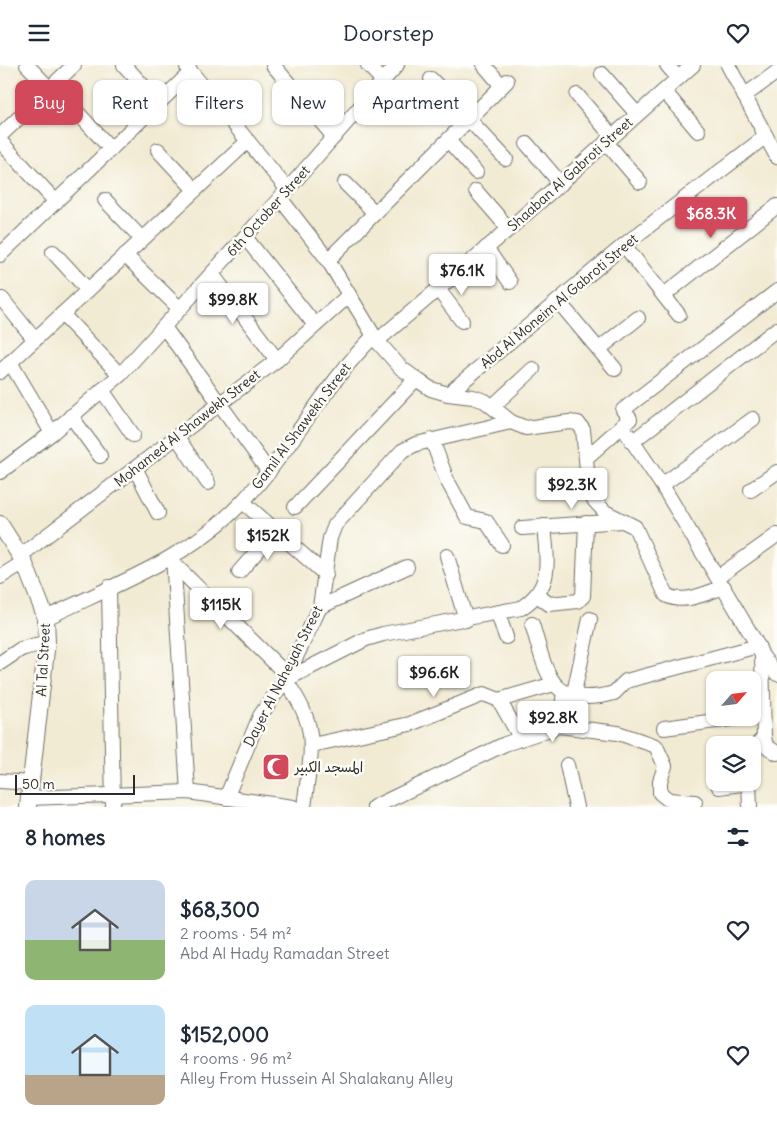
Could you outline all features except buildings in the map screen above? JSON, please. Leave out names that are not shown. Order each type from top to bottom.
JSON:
[{"type":"street","points":[[26,65],[43,80]]},
{"type":"street","points":[[58,80],[74,65]]},
{"type":"street","points":[[124,65],[138,80]]},
{"type":"street","points":[[273,65],[334,137]]},
{"type":"street","points":[[368,65],[382,80]]},
{"type":"street","name":"6th October Street","points":[[384,80],[397,65]]},
{"type":"street","points":[[477,112],[505,84],[484,65]]},
{"type":"street","points":[[667,65],[678,78]]},
{"type":"street","name":"Shaaban Al Gabroti Street","points":[[375,339],[486,249],[693,65]]},
{"type":"street","points":[[728,65],[777,157]]},
{"type":"street","points":[[167,94],[188,69]]},
{"type":"street","name":"Dayer Al Naheyah Street","points":[[188,69],[248,141],[328,260],[375,339],[401,368],[431,389],[448,394],[474,397],[493,406],[511,422],[526,429],[569,422],[578,423],[583,430],[589,489],[594,500],[605,512],[625,520],[639,532],[666,595],[674,600],[683,599],[721,582]]},
{"type":"street","points":[[744,96],[777,72]]},
{"type":"street","points":[[602,73],[637,114]]},
{"type":"street","points":[[664,91],[698,131]]},
{"type":"street","points":[[577,95],[640,182]]},
{"type":"street","name":"6th October Street","points":[[0,472],[52,433],[120,375],[354,114]]},
{"type":"street","points":[[83,120],[111,149]]},
{"type":"street","points":[[15,121],[2,133],[56,202]]},
{"type":"street","points":[[3,248],[56,202],[136,125]]},
{"type":"street","points":[[328,260],[464,125]]},
{"type":"street","points":[[475,125],[506,159]]},
{"type":"street","name":"Abd Al Moneim Al Gabroti Street","points":[[448,394],[624,245],[766,136]]},
{"type":"street","points":[[448,140],[476,171]]},
{"type":"street","points":[[52,433],[5,367],[248,141]]},
{"type":"street","points":[[527,144],[561,184]]},
{"type":"street","points":[[158,151],[195,190]]},
{"type":"street","points":[[345,183],[375,213]]},
{"type":"street","points":[[476,191],[509,229]]},
{"type":"street","points":[[106,200],[142,239]]},
{"type":"street","points":[[664,295],[777,206]]},
{"type":"street","points":[[245,237],[316,325]]},
{"type":"street","points":[[624,245],[679,315]]},
{"type":"street","points":[[486,249],[510,282]]},
{"type":"street","points":[[53,252],[88,290]]},
{"type":"street","points":[[125,255],[180,309]]},
{"type":"street","points":[[212,274],[276,360]]},
{"type":"street","points":[[438,289],[462,321]]},
{"type":"street","points":[[586,458],[630,419],[622,410],[777,291]]},
{"type":"street","name":"Mohamed Al Shawekh Street","points":[[0,577],[276,360],[349,295]]},
{"type":"street","points":[[2,299],[34,339]]},
{"type":"street","points":[[558,301],[616,369]]},
{"type":"street","points":[[62,314],[120,375]]},
{"type":"street","points":[[599,349],[638,318]]},
{"type":"street","points":[[164,327],[268,472]]},
{"type":"street","points":[[632,442],[777,329]]},
{"type":"street","name":"Gamil Al Shawekh Street","points":[[46,619],[109,587],[174,560],[218,524],[243,502],[268,472],[356,354],[375,339]]},
{"type":"street","points":[[493,406],[533,369]]},
{"type":"street","points":[[295,507],[416,379]]},
{"type":"street","points":[[102,389],[133,435]]},
{"type":"street","points":[[72,416],[100,457]]},
{"type":"street","points":[[662,485],[753,419]]},
{"type":"street","name":"Dayer Al Naheyah Street","points":[[226,797],[260,716],[286,677],[320,607],[330,538],[335,525],[402,451],[416,444],[511,422]]},
{"type":"street","points":[[622,426],[662,485],[777,674]]},
{"type":"street","points":[[177,437],[208,483]]},
{"type":"street","points":[[432,440],[447,480],[467,517],[486,521],[502,545]]},
{"type":"street","points":[[135,469],[158,513]]},
{"type":"street","points":[[751,491],[777,472]]},
{"type":"street","points":[[243,502],[326,575]]},
{"type":"street","points":[[522,528],[625,520]]},
{"type":"street","points":[[537,595],[549,604],[578,601],[583,596],[586,523]]},
{"type":"street","name":"Al Tal Street","points":[[0,524],[22,559],[46,619],[47,642],[30,796]]},
{"type":"street","points":[[286,677],[366,639],[401,629],[466,620],[521,608],[537,595],[547,570],[544,527]]},
{"type":"street","points":[[239,572],[276,531]]},
{"type":"street","points":[[721,582],[777,535]]},
{"type":"street","points":[[448,556],[466,620]]},
{"type":"street","points":[[174,560],[286,677],[298,699],[308,721],[312,745],[304,807]]},
{"type":"street","points":[[174,560],[188,792]]},
{"type":"street","points":[[320,607],[407,567]]},
{"type":"street","points":[[109,587],[113,801]]},
{"type":"street","points":[[498,614],[506,637]]},
{"type":"street","points":[[559,726],[564,691],[590,619]]},
{"type":"street","points":[[532,624],[545,667],[564,691]]},
{"type":"street","points":[[0,663],[21,649],[47,642]]},
{"type":"street","points":[[312,745],[410,723],[484,694],[499,700],[564,691],[614,693],[626,681],[766,654]]},
{"type":"street","points":[[761,693],[766,654]]},
{"type":"street","points":[[499,700],[521,739]]},
{"type":"street","points":[[664,728],[706,722]]},
{"type":"street","points":[[374,807],[504,744],[559,726],[618,733],[656,746],[665,766],[660,781],[660,793],[669,800],[695,801]]},
{"type":"street","points":[[761,726],[766,746],[777,753]]},
{"type":"street","points":[[761,740],[764,737]]},
{"type":"street","points":[[567,765],[576,807]]},
{"type":"street","points":[[0,781],[30,796],[113,801],[188,792],[293,807]]},
{"type":"street","points":[[749,791],[750,807]]},
{"type":"place","name":"المسجد الكبير","points":[[276,767]]}]
